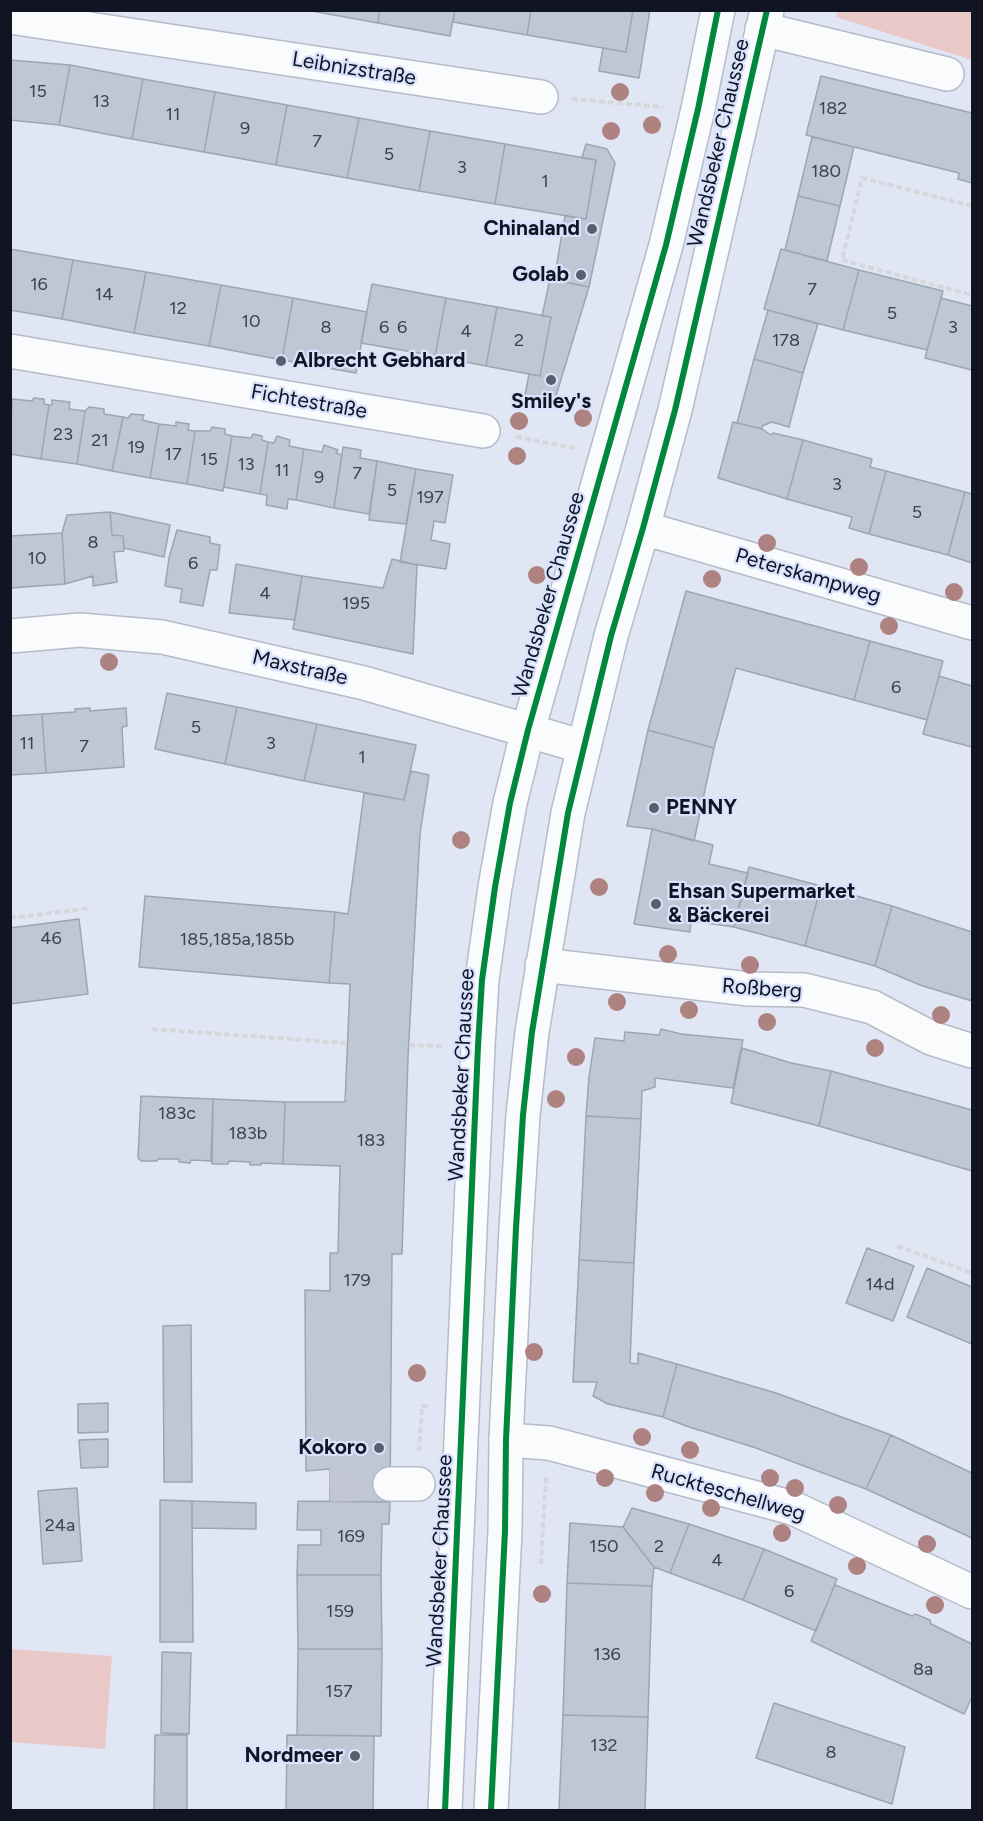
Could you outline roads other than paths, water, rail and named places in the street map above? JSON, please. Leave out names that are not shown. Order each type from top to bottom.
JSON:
[{"type":"main road","name":"Wandsbeker Chaussee","points":[[446,1810],[477,1046],[482,980],[495,887],[510,803],[528,730],[666,245],[698,109],[718,10]]},
{"type":"main road","name":"Leibnizstraße","points":[[10,17],[541,97]]},
{"type":"main road","name":"Wandsbeker Chaussee","points":[[492,1810],[516,1228],[523,1115],[542,965],[568,813],[612,636],[675,410],[765,20]]},
{"type":"main road","points":[[765,20],[947,74]]},
{"type":"main road","name":"Fichtestraße","points":[[10,351],[483,431]]},
{"type":"main road","name":"Peterskampweg","points":[[643,528],[972,623]]},
{"type":"main road","name":"Maxstraße","points":[[10,636],[80,630],[162,637],[364,682],[584,747]]},
{"type":"main road","name":"Roßberg","points":[[542,965],[749,989],[804,990],[872,1007],[931,1038],[972,1051]]},
{"type":"main road","name":"Ruckteschellweg","points":[[506,1440],[549,1443],[793,1508],[972,1592]]},
{"type":"tunnel","points":[[330,1485],[390,1484]]},
{"type":"place","name":"Chinaland","points":[[592,229]]},
{"type":"place","name":"Golab","points":[[581,275]]},
{"type":"place","name":"Albrecht Gebhard","points":[[281,361]]},
{"type":"place","name":"Smiley's","points":[[551,380]]},
{"type":"place","name":"PENNY","points":[[654,808]]},
{"type":"place","name":"Ehsan Supermarket & Bäckerei","points":[[656,904]]},
{"type":"place","name":"Kokoro","points":[[379,1448]]},
{"type":"place","name":"Nordmeer","points":[[355,1756]]}]
